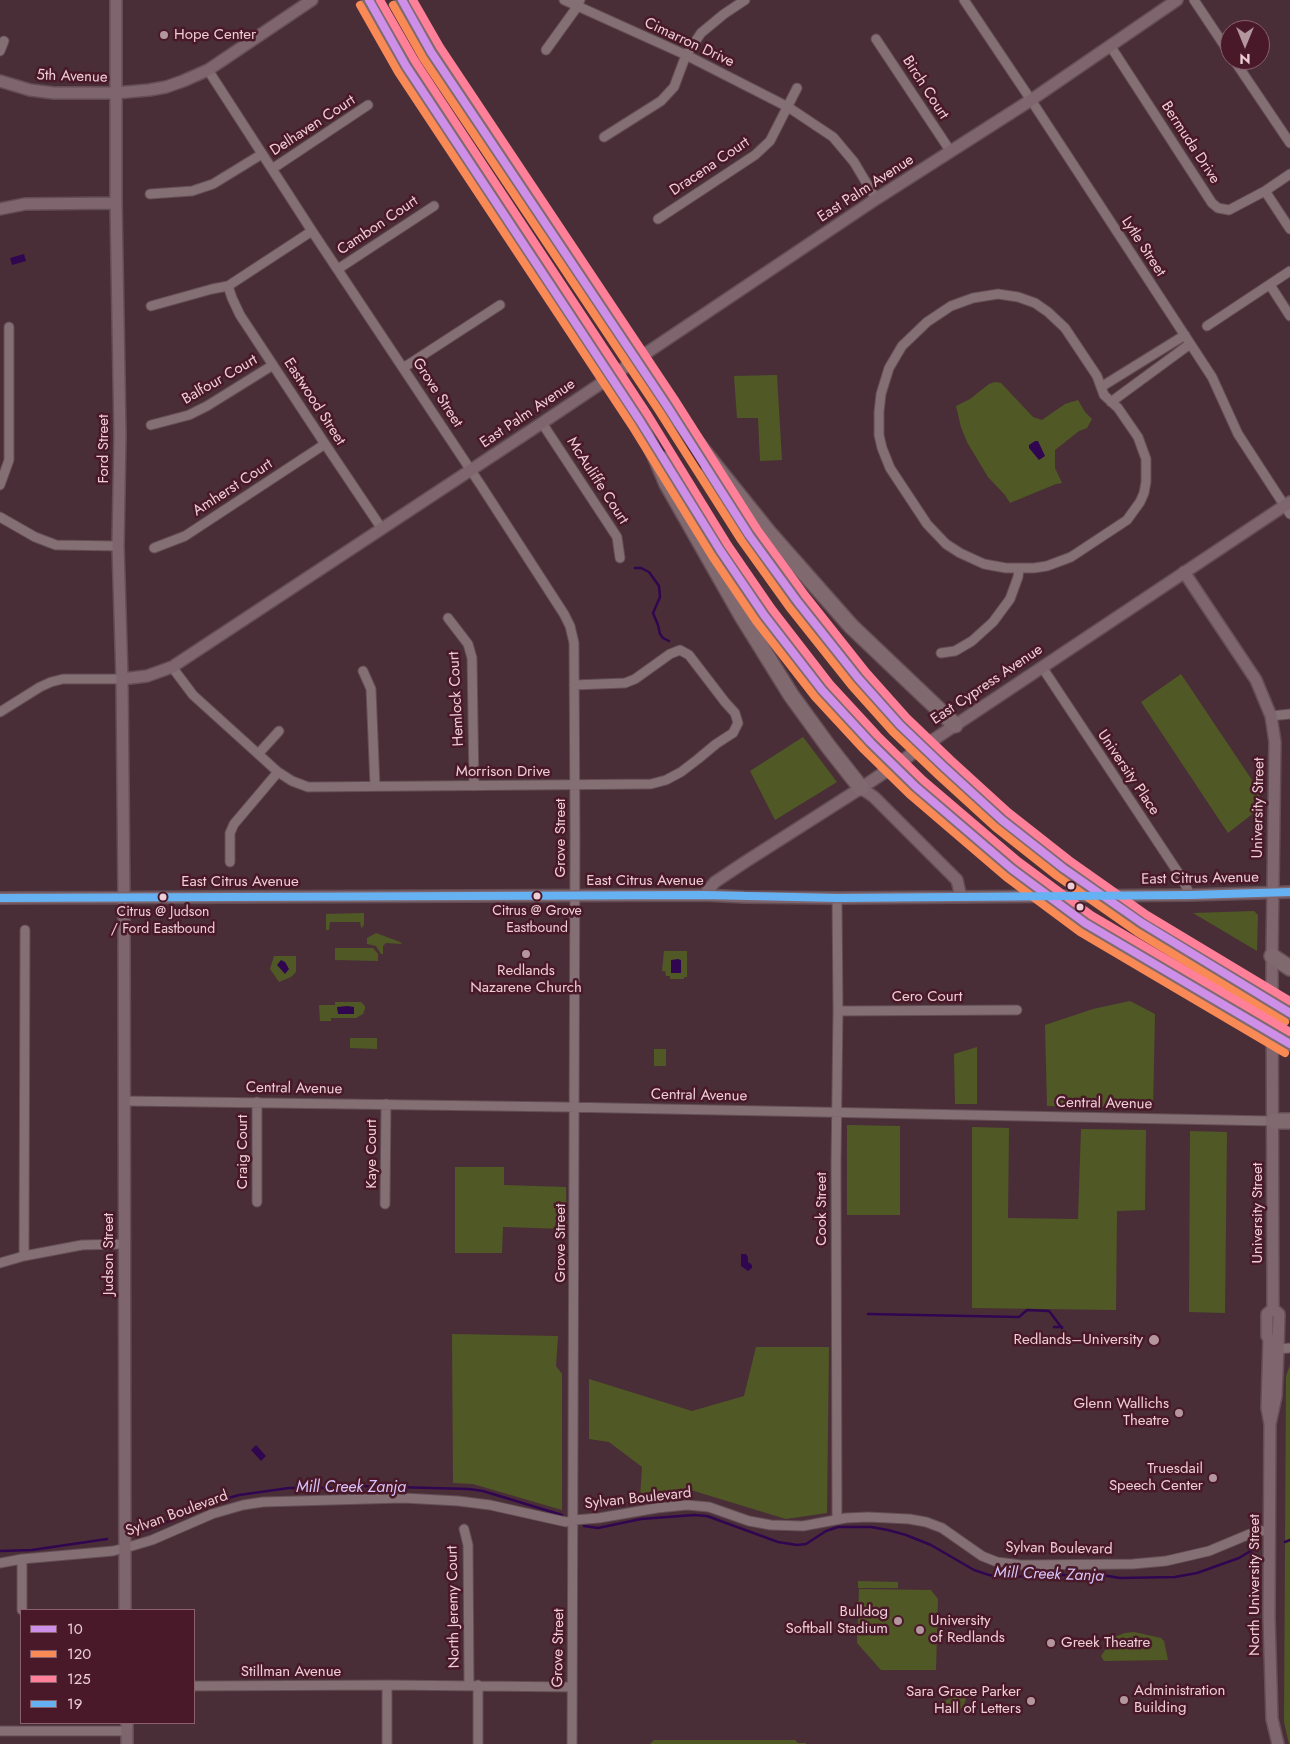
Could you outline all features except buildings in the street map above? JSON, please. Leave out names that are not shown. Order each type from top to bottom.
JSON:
[{"type":"highway","points":[[369,0],[406,66],[640,421],[720,550],[764,615],[822,690],[871,743],[916,787],[1012,869],[1084,922],[1290,1044]]},
{"type":"highway","points":[[402,0],[431,52],[667,406],[769,533],[852,626],[954,725]]},
{"type":"highway","points":[[667,406],[749,535],[791,594],[858,678],[900,725],[1002,820],[1063,868],[1142,923],[1290,1013]]},
{"type":"highway","points":[[640,421],[667,484],[742,616],[791,695],[828,746],[862,788]]},
{"type":"highway","points":[[1272,956],[1290,968]]},
{"type":"highway","points":[[1273,1121],[1290,1121]]},
{"type":"main road","name":"Ford Street","points":[[116,0],[116,203],[120,435],[118,546],[122,679],[124,898]]},
{"type":"main road","name":"5th Avenue","points":[[0,80],[30,90],[46,92],[115,93],[166,87],[208,70],[312,0]]},
{"type":"main road","name":"East Palm Avenue","points":[[122,679],[147,676],[172,667],[542,423],[876,199],[1111,47],[1178,0]]},
{"type":"main road","points":[[0,210],[25,204],[116,203]]},
{"type":"main road","name":"East Cypress Avenue","points":[[704,895],[715,882],[744,862],[862,788],[1184,572],[1288,507]]},
{"type":"main road","name":"University Street","points":[[1184,572],[1256,680],[1270,716],[1275,754],[1272,956],[1273,1309]]},
{"type":"main road","points":[[862,788],[874,797],[957,880],[961,897]]},
{"type":"main road","name":"East Citrus Avenue","points":[[0,898],[704,895],[744,898],[837,898],[1190,895],[1290,892]]},
{"type":"main road","name":"Judson Street","points":[[124,898],[125,1609]]},
{"type":"main road","name":"University Street","points":[[1270,1424],[1284,1349],[1279,1314],[1273,1309]]},
{"type":"main road","name":"University Street","points":[[1270,1424],[1267,1408],[1269,1339],[1267,1336],[1267,1314],[1273,1309]]},
{"type":"main road","name":"North University Street","points":[[1270,1424],[1269,1608],[1272,1719],[1278,1744]]},
{"type":"main road","points":[[127,1727],[127,1744]]},
{"type":"street","name":"Cimarron Drive","points":[[564,0],[579,3],[788,107],[833,137],[854,162],[876,199]]},
{"type":"street","points":[[604,137],[661,101],[674,86],[686,55],[701,33],[745,0]]},
{"type":"street","name":"Lytle Street","points":[[964,0],[1212,376],[1238,434],[1288,507]]},
{"type":"street","points":[[1194,0],[1220,39]]},
{"type":"street","points":[[546,50],[579,3]]},
{"type":"street","name":"Birch Court","points":[[876,38],[951,152]]},
{"type":"street","points":[[0,51],[4,41]]},
{"type":"street","name":"Bermuda Drive","points":[[1111,47],[1212,203],[1218,208],[1230,210],[1265,191],[1290,174]]},
{"type":"street","name":"Grove Street","points":[[208,70],[564,614],[570,626],[574,643],[574,1520],[572,1744]]},
{"type":"street","points":[[1241,70],[1290,142]]},
{"type":"street","points":[[788,107],[797,88]]},
{"type":"street","name":"Delhaven Court","points":[[272,169],[368,106]]},
{"type":"street","name":"Dracena Court","points":[[658,219],[755,155],[770,140],[788,107]]},
{"type":"street","name":"Delhaven Court","points":[[150,194],[192,191],[213,184],[262,154]]},
{"type":"street","points":[[1265,191],[1290,229]]},
{"type":"street","name":"Cambon Court","points":[[338,269],[434,206]]},
{"type":"street","points":[[151,306],[228,286],[312,231]]},
{"type":"street","points":[[1207,326],[1290,271]]},
{"type":"street","points":[[1270,285],[1290,316]]},
{"type":"street","name":"Eastwood Street","points":[[228,286],[240,315],[382,529]]},
{"type":"street","points":[[998,294],[1018,297],[1035,303],[1066,328],[1102,387],[1104,395],[1118,408],[1138,437],[1146,459],[1146,482],[1140,502],[1134,512],[1121,525],[1071,557],[1047,566],[1019,569],[984,564],[960,553],[937,536],[920,515],[890,468],[881,441],[879,412],[881,394],[889,368],[902,346],[914,333],[940,313],[951,306],[973,298],[998,294]]},
{"type":"street","points":[[404,368],[500,305]]},
{"type":"street","points":[[0,486],[9,460],[9,327]]},
{"type":"street","points":[[1102,387],[1188,339]]},
{"type":"street","points":[[1111,402],[1188,339]]},
{"type":"street","name":"Balfour Court","points":[[151,425],[189,415],[273,365]]},
{"type":"street","name":"McAuliffe Court","points":[[542,423],[616,537],[620,558]]},
{"type":"street","name":"Amherst Court","points":[[154,548],[184,536],[325,444]]},
{"type":"street","points":[[0,517],[35,537],[56,545],[118,546]]},
{"type":"street","points":[[941,653],[955,651],[972,641],[993,622],[1010,599],[1019,569]]},
{"type":"street","name":"Hemlock Court","points":[[448,618],[468,644],[472,658],[474,786]]},
{"type":"street","name":"Morrison Drive","points":[[172,667],[193,695],[278,772],[292,781],[308,787],[651,784],[666,780],[681,772],[732,733],[738,723],[735,713],[708,681],[689,654],[680,650],[670,654],[635,679],[625,683],[574,685]]},
{"type":"street","name":"University Place","points":[[1042,667],[1183,880],[1190,895]]},
{"type":"street","points":[[362,671],[371,689],[375,786]]},
{"type":"street","name":"East Palm Avenue","points":[[0,712],[40,686],[51,682],[63,679],[122,679]]},
{"type":"street","points":[[1270,716],[1290,714]]},
{"type":"street","points":[[259,753],[279,731]]},
{"type":"street","points":[[230,862],[230,833],[234,824],[278,772]]},
{"type":"street","name":"Cook Street","points":[[837,898],[837,1519]]},
{"type":"street","points":[[24,1256],[25,930]]},
{"type":"street","name":"Cero Court","points":[[838,1011],[1017,1010]]},
{"type":"street","name":"Central Avenue","points":[[124,1101],[574,1107],[1273,1121]]},
{"type":"street","name":"Craig Court","points":[[257,1102],[257,1202]]},
{"type":"street","name":"Kaye Court","points":[[385,1204],[386,1104]]},
{"type":"street","points":[[0,1263],[24,1256],[82,1245],[124,1244]]},
{"type":"street","name":"Sylvan Boulevard","points":[[0,1563],[22,1559],[113,1551],[152,1540],[212,1514],[243,1505],[262,1502],[402,1498],[458,1500],[566,1522],[657,1508],[687,1506],[709,1507],[750,1522],[771,1525],[803,1526],[837,1519],[868,1517],[909,1519],[926,1522],[950,1532],[982,1556],[997,1562],[1020,1565],[1133,1564],[1166,1561],[1209,1551],[1257,1531],[1270,1531]]},
{"type":"street","name":"North Jeremy Court","points":[[464,1529],[468,1545],[474,1685]]},
{"type":"street","points":[[22,1559],[22,1609]]},
{"type":"street","points":[[387,1685],[387,1744]]},
{"type":"street","points":[[474,1685],[478,1744]]},
{"type":"street","name":"Stillman Avenue","points":[[195,1686],[474,1685],[572,1687]]},
{"type":"street","points":[[0,1731],[23,1727],[127,1727]]},
{"type":"green space","points":[[777,375],[782,460],[760,461],[758,418],[737,418],[734,376]]},
{"type":"green space","points":[[995,382],[1001,383],[1033,417],[1042,420],[1065,404],[1078,400],[1092,419],[1087,428],[1079,431],[1055,450],[1055,468],[1062,483],[1010,503],[988,477],[967,442],[956,406]]},
{"type":"green space","points":[[1181,674],[1260,792],[1260,808],[1228,833],[1141,702]]},
{"type":"green space","points":[[803,737],[837,782],[775,820],[750,771]]},
{"type":"green space","points":[[1254,911],[1258,915],[1257,951],[1193,913]]},
{"type":"green space","points":[[364,913],[362,928],[360,922],[330,922],[329,930],[326,930],[326,914]]},
{"type":"green space","points":[[376,933],[402,944],[386,943],[383,946],[383,954],[381,954],[376,946],[367,944],[367,938]]},
{"type":"green space","points":[[335,948],[373,948],[378,954],[378,961],[335,960]]},
{"type":"green space","points":[[664,951],[687,951],[687,977],[684,977],[684,979],[670,979],[670,976],[666,976],[665,971],[662,971]]},
{"type":"green space","points":[[274,956],[296,956],[296,972],[291,977],[279,982],[270,969]]},
{"type":"green space","points":[[1130,1001],[1155,1014],[1153,1108],[1047,1106],[1045,1025],[1093,1009]]},
{"type":"green space","points":[[335,1002],[361,1002],[365,1009],[363,1014],[356,1018],[331,1018],[331,1021],[320,1021],[319,1005],[335,1005]]},
{"type":"green space","points":[[350,1038],[377,1038],[377,1049],[350,1048]]},
{"type":"green space","points":[[977,1047],[977,1104],[955,1104],[954,1054]]},
{"type":"green space","points":[[654,1049],[666,1049],[666,1066],[654,1066]]},
{"type":"green space","points":[[847,1125],[900,1126],[900,1215],[847,1215]]},
{"type":"green space","points":[[972,1127],[1009,1128],[1008,1218],[1078,1219],[1081,1129],[1146,1130],[1145,1210],[1117,1211],[1116,1310],[972,1308]]},
{"type":"green space","points":[[1190,1131],[1227,1132],[1225,1313],[1189,1312]]},
{"type":"green space","points":[[455,1167],[504,1167],[504,1185],[566,1187],[567,1229],[503,1227],[502,1253],[455,1253]]},
{"type":"green space","points":[[452,1334],[558,1336],[556,1366],[562,1374],[562,1510],[473,1484],[453,1483]]},
{"type":"green space","points":[[756,1347],[829,1347],[827,1513],[786,1519],[694,1491],[640,1497],[642,1467],[609,1442],[589,1439],[589,1379],[692,1411],[744,1396]]},
{"type":"green space","points":[[1290,1365],[1289,1744],[1284,1722],[1286,1376]]},
{"type":"green space","points":[[858,1581],[898,1582],[898,1588],[858,1588]]},
{"type":"green space","name":"Bulldog Softball Stadium","points":[[859,1589],[931,1590],[938,1599],[936,1670],[881,1670],[857,1643]]},
{"type":"green space","points":[[1134,1632],[1161,1638],[1164,1641],[1168,1660],[1104,1661],[1101,1656],[1114,1637]]},
{"type":"green space","points":[[965,1692],[966,1699],[963,1707],[957,1712],[951,1712],[944,1701]]},
{"type":"green space","points":[[654,1740],[795,1740],[798,1743],[806,1744],[650,1744]]},
{"type":"shaded area","points":[[24,254],[26,261],[12,265],[10,258]]},
{"type":"shaded area","points":[[1038,441],[1045,456],[1039,460],[1029,448],[1029,445]]},
{"type":"shaded area","points":[[281,960],[285,962],[289,969],[285,974],[277,965]]},
{"type":"shaded area","points":[[671,960],[681,960],[681,973],[671,973]]},
{"type":"shaded area","points":[[337,1007],[354,1007],[354,1014],[338,1014]]},
{"type":"shaded area","points":[[741,1254],[746,1254],[748,1262],[752,1265],[752,1268],[748,1271],[741,1266]]},
{"type":"shaded area","points":[[256,1445],[266,1456],[261,1461],[251,1450]]},
{"type":"waterway","points":[[635,568],[641,568],[649,572],[659,586],[660,597],[653,613],[660,634],[669,641]]},
{"type":"waterway","points":[[868,1314],[1019,1317],[1027,1310],[1049,1311],[1062,1328]]},
{"type":"waterway","points":[[1054,1327],[1062,1327]]},
{"type":"waterway","name":"Mill Creek Zanja","points":[[143,1531],[204,1505],[239,1495],[289,1488],[358,1486],[469,1489],[483,1491],[562,1515]]},
{"type":"waterway","name":"Mill Creek Zanja","points":[[584,1526],[598,1528],[641,1519],[694,1515],[707,1516],[778,1542],[797,1545],[806,1544],[826,1531],[838,1527],[871,1527],[906,1535],[931,1545],[974,1570],[989,1575],[1005,1577],[1096,1574],[1120,1578],[1175,1577],[1197,1573],[1239,1558],[1257,1547]]},
{"type":"waterway","name":"Mill Creek Zanja","points":[[0,1551],[32,1550],[107,1539]]},
{"type":"waterway","name":"Mill Creek Zanja","points":[[1285,1542],[1290,1540]]},
{"type":"transit line","name":"10","points":[[369,0],[406,66],[640,421],[720,550],[764,615],[822,690],[871,743],[916,787],[1012,869],[1085,923],[1290,1044]]},
{"type":"transit line","name":"125","points":[[380,0],[415,61],[648,415],[728,545],[772,609],[830,684],[878,736],[923,780],[1018,861],[1091,915],[1290,1032]]},
{"type":"transit line","name":"10","points":[[402,0],[431,52],[667,406],[749,535],[797,601],[858,678],[900,725],[944,767],[1002,820],[1063,868],[1142,923],[1290,1013]]},
{"type":"transit line","name":"125","points":[[413,0],[440,47],[675,400],[757,529],[805,595],[866,672],[907,718],[951,760],[1008,812],[1069,860],[1147,915],[1290,1001]]},
{"type":"transit line","name":"120","points":[[360,5],[398,72],[632,426],[712,556],[756,621],[815,697],[864,750],[909,794],[1006,877],[1080,932],[1285,1053]]},
{"type":"transit line","name":"120","points":[[393,5],[423,58],[659,411],[741,540],[789,607],[851,685],[893,732],[937,774],[995,827],[1057,876],[1137,932],[1285,1022]]},
{"type":"transit line","name":"19","points":[[0,898],[704,895],[837,898],[1190,895],[1290,892]]},
{"type":"place","name":"Hope Center","points":[[164,35]]},
{"type":"place","name":"Citrus @ Grove Eastbound","points":[[537,896]]},
{"type":"place","name":"Citrus @ Judson / Ford Eastbound","points":[[163,897]]},
{"type":"place","name":"Redlands Nazarene Church","points":[[526,954]]},
{"type":"place","name":"Redlands–University","points":[[1154,1340]]},
{"type":"place","name":"Glenn Wallichs Theatre","points":[[1179,1413]]},
{"type":"place","name":"Truesdail Speech Center","points":[[1213,1478]]},
{"type":"place","name":"Bulldog Softball Stadium","points":[[898,1621]]},
{"type":"place","name":"University of Redlands","points":[[920,1630]]},
{"type":"place","name":"Greek Theatre","points":[[1051,1643]]},
{"type":"place","name":"Administration Building","points":[[1124,1700]]},
{"type":"place","name":"Sara Grace Parker Hall of Letters","points":[[1031,1701]]}]
